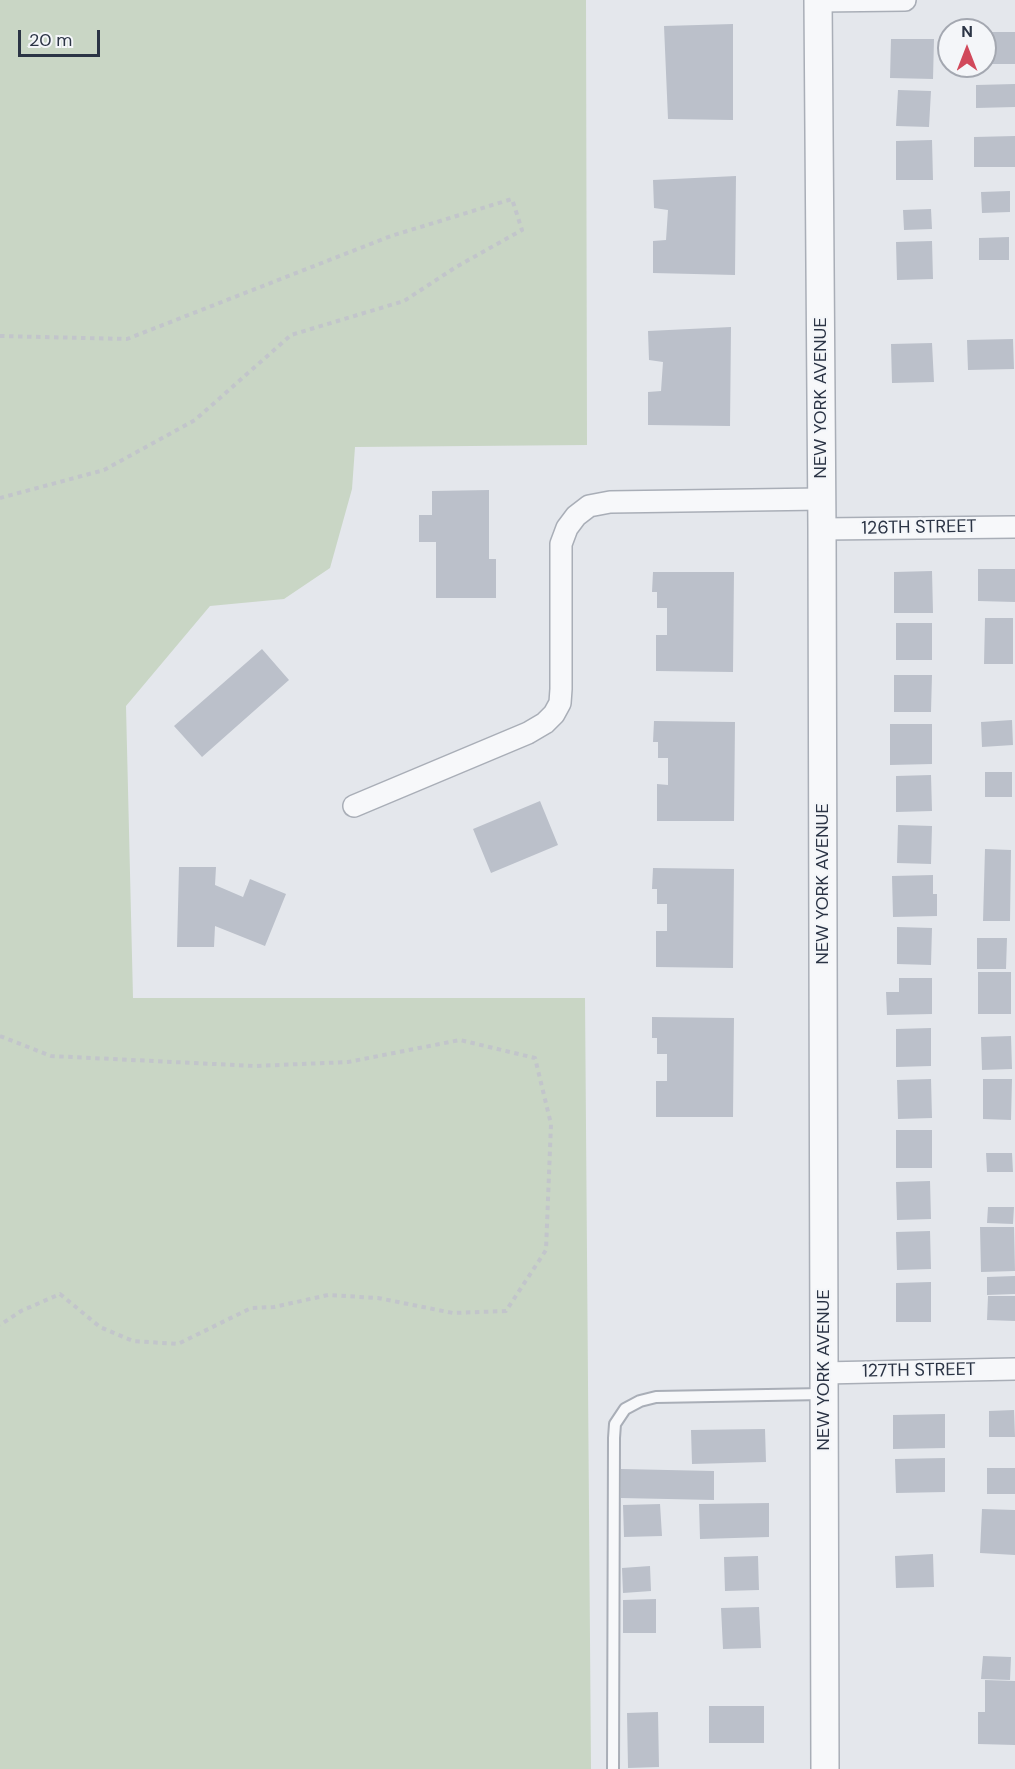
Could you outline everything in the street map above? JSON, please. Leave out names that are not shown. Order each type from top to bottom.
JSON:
[{"type":"street","points":[[818,1],[905,0]]},
{"type":"street","name":"NEW YORK AVENUE","points":[[818,1],[822,500],[825,1769]]},
{"type":"street","points":[[354,806],[528,733],[545,723],[554,714],[560,703],[561,689],[561,544],[567,528],[576,516],[589,506],[610,502],[822,500]]},
{"type":"street","name":"126TH STREET","points":[[822,530],[1015,527]]},
{"type":"street","name":"127TH STREET","points":[[824,1384],[1015,1369]]},
{"type":"lane","points":[[613,1769],[615,1424],[625,1409],[640,1401],[656,1397],[824,1384]]},
{"type":"path","points":[[0,336],[127,339],[392,236],[512,199],[522,230],[456,267],[404,301],[291,335],[195,420],[104,470],[0,498]]},
{"type":"path","points":[[0,1036],[51,1056],[255,1066],[348,1062],[460,1040],[535,1058],[551,1124],[546,1250],[506,1311],[453,1313],[378,1298],[328,1295],[274,1307],[251,1308],[178,1344],[133,1341],[100,1327],[60,1294],[21,1311],[0,1325]]},
{"type":"green space","points":[[0,0],[586,0],[587,445],[355,447],[352,489],[330,568],[284,599],[210,606],[126,706],[133,998],[585,998],[591,1769],[0,1769]]},
{"type":"building","points":[[733,24],[733,120],[668,119],[664,26]]},
{"type":"building","points":[[997,32],[1015,32],[1015,64],[997,64]]},
{"type":"building","points":[[891,39],[934,39],[933,79],[890,78]]},
{"type":"building","points":[[1015,84],[1015,107],[976,108],[976,85]]},
{"type":"building","points":[[898,90],[931,91],[929,127],[896,126]]},
{"type":"building","points":[[1015,136],[1015,167],[974,167],[974,137]]},
{"type":"building","points":[[932,140],[933,180],[896,180],[896,141]]},
{"type":"building","points":[[736,176],[735,275],[653,273],[653,241],[666,240],[668,210],[654,208],[653,180]]},
{"type":"building","points":[[1010,191],[1010,212],[982,213],[981,192]]},
{"type":"building","points":[[931,209],[932,229],[904,230],[903,210]]},
{"type":"building","points":[[1009,237],[1009,260],[979,260],[979,238]]},
{"type":"building","points":[[932,241],[933,279],[897,280],[896,242]]},
{"type":"building","points":[[731,327],[730,426],[648,425],[648,392],[661,391],[663,362],[649,360],[648,331]]},
{"type":"building","points":[[1013,339],[1014,369],[968,370],[967,340]]},
{"type":"building","points":[[932,343],[934,382],[892,383],[891,344]]},
{"type":"building","points":[[489,490],[489,559],[496,559],[496,598],[436,598],[436,542],[419,542],[419,515],[432,515],[432,491]]},
{"type":"building","points":[[978,569],[1015,569],[1015,602],[978,601]]},
{"type":"building","points":[[932,571],[933,613],[894,613],[894,572]]},
{"type":"building","points":[[653,572],[734,572],[733,672],[656,671],[656,635],[667,635],[667,608],[657,608],[657,592],[652,592]]},
{"type":"building","points":[[985,618],[1013,618],[1013,664],[984,664]]},
{"type":"building","points":[[896,623],[932,623],[932,660],[896,660]]},
{"type":"building","points":[[262,649],[289,680],[202,757],[174,726]]},
{"type":"building","points":[[894,675],[932,675],[931,712],[894,712]]},
{"type":"building","points":[[1012,720],[1013,745],[982,747],[981,722]]},
{"type":"building","points":[[654,721],[735,722],[734,821],[657,821],[657,784],[668,785],[668,758],[658,758],[658,742],[653,742]]},
{"type":"building","points":[[890,724],[932,724],[932,764],[890,765]]},
{"type":"building","points":[[985,772],[1012,772],[1012,797],[985,797]]},
{"type":"building","points":[[931,775],[932,811],[896,812],[896,776]]},
{"type":"building","points":[[540,801],[558,845],[491,873],[473,829]]},
{"type":"building","points":[[898,825],[932,826],[931,864],[897,863]]},
{"type":"building","points":[[985,849],[1011,850],[1010,921],[983,921]]},
{"type":"building","points":[[179,867],[216,867],[215,885],[243,897],[250,879],[286,894],[265,946],[215,926],[214,947],[177,947]]},
{"type":"building","points":[[653,868],[734,869],[733,968],[656,967],[656,931],[667,931],[667,904],[657,904],[657,889],[652,889]]},
{"type":"building","points":[[933,875],[933,894],[937,894],[937,916],[893,917],[892,876]]},
{"type":"building","points":[[897,927],[932,928],[931,965],[897,964]]},
{"type":"building","points":[[977,938],[1007,938],[1006,969],[977,969]]},
{"type":"building","points":[[978,972],[1011,972],[1011,1014],[978,1014]]},
{"type":"building","points":[[899,978],[932,978],[932,1014],[887,1015],[886,992],[899,992]]},
{"type":"building","points":[[652,1017],[734,1018],[733,1117],[656,1117],[656,1081],[667,1081],[667,1054],[657,1054],[657,1038],[652,1038]]},
{"type":"building","points":[[931,1028],[931,1066],[896,1067],[896,1029]]},
{"type":"building","points":[[1011,1036],[1012,1069],[982,1070],[981,1037]]},
{"type":"building","points":[[931,1079],[932,1118],[898,1119],[897,1080]]},
{"type":"building","points":[[983,1079],[1012,1079],[1011,1120],[983,1119]]},
{"type":"building","points":[[896,1130],[932,1130],[932,1168],[896,1168]]},
{"type":"building","points":[[986,1153],[1012,1153],[1013,1172],[987,1172]]},
{"type":"building","points":[[930,1181],[931,1219],[897,1220],[896,1182]]},
{"type":"building","points":[[988,1207],[1014,1207],[1013,1224],[987,1223]]},
{"type":"building","points":[[980,1227],[1014,1227],[1015,1271],[981,1272]]},
{"type":"building","points":[[930,1231],[931,1269],[897,1270],[896,1232]]},
{"type":"building","points":[[1015,1276],[1015,1294],[987,1295],[987,1277]]},
{"type":"building","points":[[931,1282],[931,1322],[896,1322],[896,1283]]},
{"type":"building","points":[[988,1296],[1015,1296],[1015,1321],[987,1320]]},
{"type":"building","points":[[1014,1410],[1015,1437],[989,1437],[989,1411]]},
{"type":"building","points":[[945,1414],[945,1448],[893,1449],[893,1415]]},
{"type":"building","points":[[765,1429],[766,1462],[692,1464],[691,1430]]},
{"type":"building","points":[[945,1458],[945,1492],[896,1493],[895,1459]]},
{"type":"building","points":[[987,1468],[1015,1468],[1015,1494],[987,1494]]},
{"type":"building","points":[[621,1469],[714,1471],[714,1500],[621,1498]]},
{"type":"building","points":[[769,1503],[769,1537],[700,1539],[699,1504]]},
{"type":"building","points":[[660,1504],[662,1536],[624,1537],[623,1505]]},
{"type":"building","points":[[982,1509],[1015,1510],[1015,1555],[980,1553]]},
{"type":"building","points":[[933,1554],[934,1587],[896,1588],[895,1556]]},
{"type":"building","points":[[758,1556],[759,1590],[725,1591],[724,1557]]},
{"type":"building","points":[[650,1566],[651,1591],[623,1593],[622,1568]]},
{"type":"building","points":[[656,1599],[656,1633],[623,1633],[623,1600]]},
{"type":"building","points":[[759,1607],[761,1648],[723,1649],[721,1608]]},
{"type":"building","points":[[983,1656],[1011,1657],[1010,1680],[981,1679]]},
{"type":"building","points":[[985,1680],[1015,1681],[1015,1745],[978,1744],[978,1712],[985,1712]]},
{"type":"building","points":[[709,1706],[764,1706],[764,1743],[709,1743]]},
{"type":"building","points":[[658,1712],[659,1767],[628,1768],[627,1713]]}]
